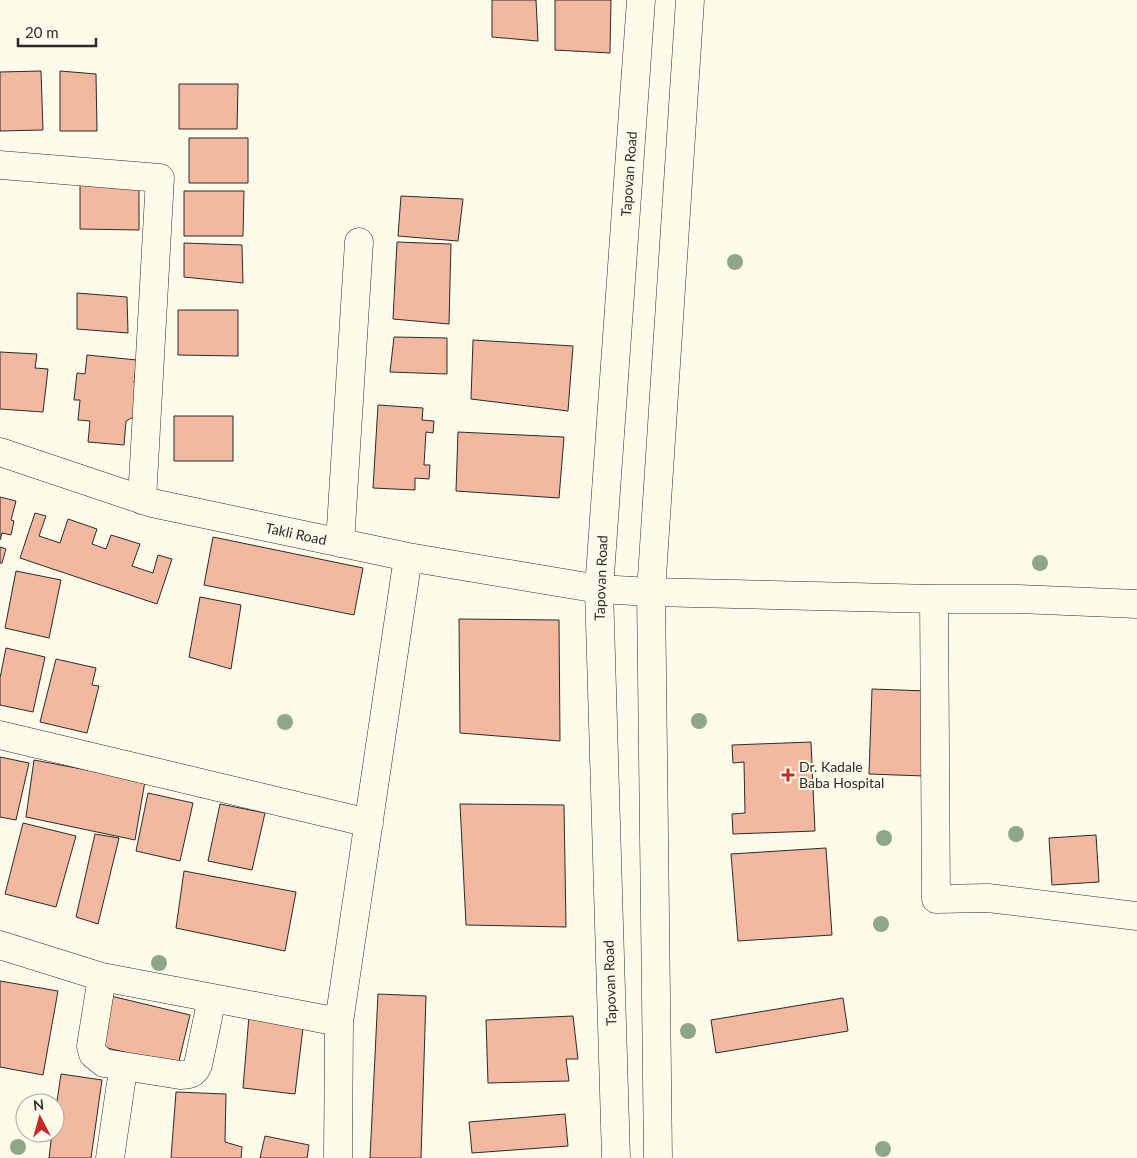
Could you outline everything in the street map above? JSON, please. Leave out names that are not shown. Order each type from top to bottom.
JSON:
[{"type":"street","name":"Tapovan Road","points":[[616,1158],[599,589],[641,0]]},
{"type":"street","points":[[658,1158],[651,592],[690,0]]},
{"type":"street","points":[[0,165],[160,178],[142,500]]},
{"type":"street","points":[[340,543],[359,242]]},
{"type":"street","name":"Takli Road","points":[[0,452],[142,500],[408,557],[599,589],[934,599],[1019,599],[1137,604]]},
{"type":"street","points":[[338,1158],[340,1022],[408,557]]},
{"type":"street","points":[[934,599],[936,899],[988,898],[1137,916]]},
{"type":"street","points":[[0,735],[369,822]]},
{"type":"street","points":[[0,945],[101,983],[211,1005],[340,1022]]},
{"type":"street","points":[[101,983],[91,1046],[93,1054],[104,1063],[180,1075],[189,1075],[195,1072],[211,1005]]},
{"type":"street","points":[[110,1158],[127,1087],[125,1158]]},
{"type":"building","points":[[492,0],[536,0],[538,41],[492,37]]},
{"type":"building","points":[[555,0],[611,0],[610,53],[555,50]]},
{"type":"building","points":[[41,71],[43,130],[0,131],[0,72]]},
{"type":"building","points":[[60,71],[96,74],[97,131],[60,131]]},
{"type":"building","points":[[179,84],[238,84],[237,129],[179,129]]},
{"type":"building","points":[[189,138],[248,138],[248,183],[189,183]]},
{"type":"building","points":[[139,184],[139,230],[80,229],[80,185]]},
{"type":"building","points":[[184,191],[244,191],[243,236],[184,236]]},
{"type":"building","points":[[401,196],[463,199],[458,241],[398,236]]},
{"type":"building","points":[[397,242],[451,244],[449,324],[393,319]]},
{"type":"building","points":[[184,243],[242,245],[243,283],[184,277]]},
{"type":"building","points":[[77,293],[127,297],[128,333],[77,329]]},
{"type":"building","points":[[178,310],[238,310],[238,356],[178,355]]},
{"type":"building","points":[[394,337],[447,338],[447,374],[390,372]]},
{"type":"building","points":[[473,340],[573,346],[568,411],[471,399]]},
{"type":"building","points":[[0,352],[37,354],[35,368],[48,369],[43,412],[0,409]]},
{"type":"building","points":[[87,355],[137,360],[134,383],[139,388],[139,414],[126,421],[124,445],[88,442],[90,421],[78,420],[80,400],[74,400],[77,373],[85,374]]},
{"type":"building","points":[[378,405],[423,408],[422,420],[434,421],[433,433],[426,432],[424,465],[430,465],[429,479],[415,478],[415,490],[373,488]]},
{"type":"building","points":[[174,416],[233,416],[233,461],[174,461]]},
{"type":"building","points":[[458,432],[564,437],[559,498],[456,491]]},
{"type":"building","points":[[0,497],[16,501],[11,520],[14,521],[11,535],[2,533],[0,540]]},
{"type":"building","points":[[35,513],[46,516],[39,536],[60,543],[68,519],[97,529],[92,544],[106,549],[111,535],[140,544],[132,566],[153,573],[158,555],[172,559],[157,604],[20,558]]},
{"type":"building","points":[[213,537],[363,568],[354,615],[204,585]]},
{"type":"building","points":[[0,547],[6,549],[2,563],[0,563]]},
{"type":"building","points":[[16,571],[61,580],[49,638],[5,628]]},
{"type":"building","points":[[200,597],[241,605],[231,669],[189,657]]},
{"type":"building","points":[[459,619],[559,620],[560,741],[460,733]]},
{"type":"building","points":[[6,648],[45,657],[33,712],[0,705],[0,678]]},
{"type":"building","points":[[56,659],[96,668],[92,685],[99,686],[87,733],[40,722]]},
{"type":"building","points":[[872,689],[927,691],[924,776],[869,774]]},
{"type":"building","points":[[811,742],[815,831],[733,834],[732,814],[745,813],[744,762],[733,763],[732,745]]},
{"type":"building","points":[[0,757],[29,763],[16,820],[0,817]]},
{"type":"building","points":[[34,760],[145,781],[135,840],[26,817]]},
{"type":"building","points":[[148,793],[193,803],[180,861],[136,851]]},
{"type":"building","points":[[220,804],[265,813],[252,870],[208,861]]},
{"type":"building","points":[[460,804],[564,805],[566,927],[466,925]]},
{"type":"building","points":[[23,823],[76,836],[56,907],[5,894]]},
{"type":"building","points":[[95,834],[119,838],[98,924],[76,917]]},
{"type":"building","points":[[1096,835],[1099,882],[1052,885],[1049,838]]},
{"type":"building","points":[[826,848],[832,935],[738,941],[731,854]]},
{"type":"building","points":[[184,871],[296,892],[285,951],[176,928]]},
{"type":"building","points":[[0,981],[58,991],[43,1075],[0,1067]]},
{"type":"building","points":[[378,994],[426,996],[421,1158],[370,1158]]},
{"type":"building","points":[[111,996],[190,1015],[178,1065],[99,1046]]},
{"type":"building","points":[[843,998],[848,1031],[716,1053],[711,1020]]},
{"type":"building","points":[[249,1016],[304,1020],[295,1094],[243,1088]]},
{"type":"building","points":[[573,1016],[578,1059],[566,1059],[569,1081],[488,1083],[486,1020]]},
{"type":"building","points":[[61,1074],[102,1080],[91,1158],[49,1158],[51,1143],[65,1143],[65,1093],[58,1093]]},
{"type":"building","points":[[176,1092],[226,1094],[225,1142],[242,1147],[241,1158],[171,1158]]},
{"type":"building","points":[[565,1114],[568,1146],[472,1153],[469,1122]]},
{"type":"building","points":[[265,1136],[309,1145],[307,1158],[260,1158]]},
{"type":"place","name":"Dr. Kadale Baba Hospital","points":[[788,775]]}]
